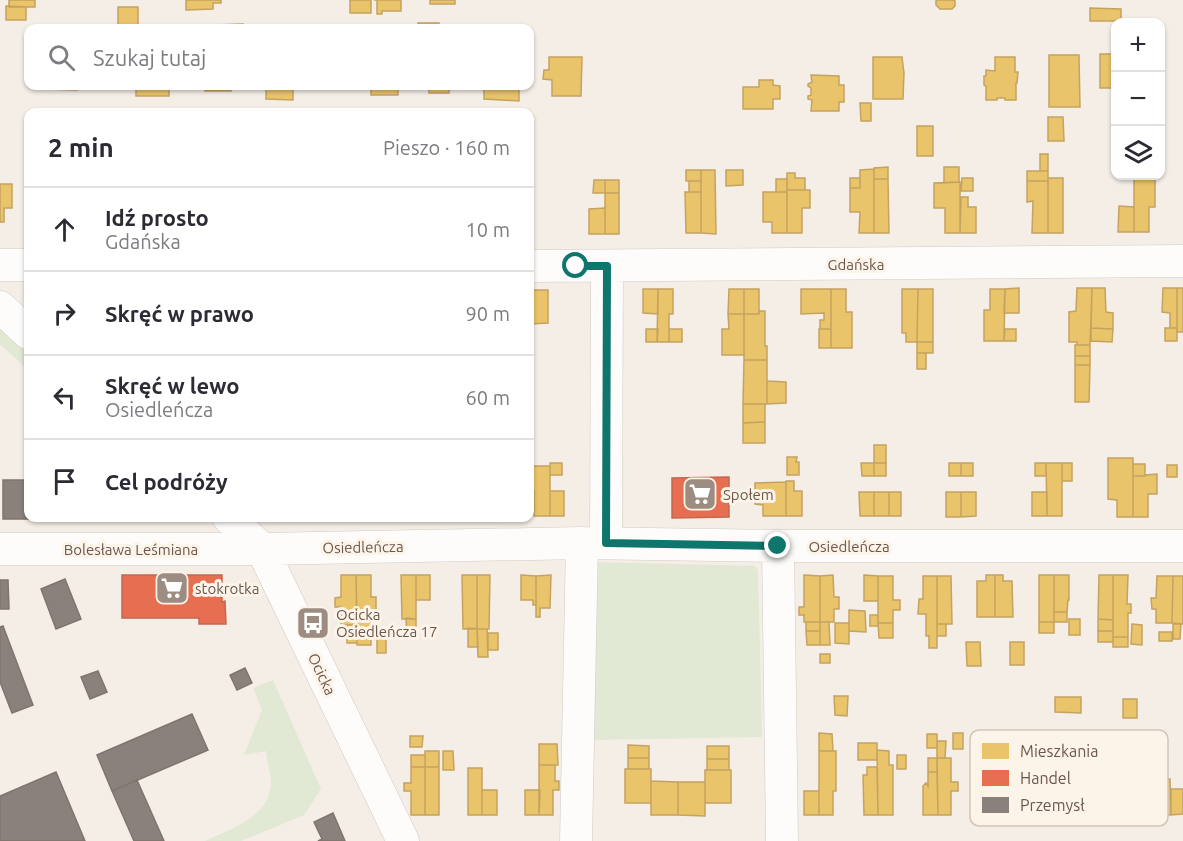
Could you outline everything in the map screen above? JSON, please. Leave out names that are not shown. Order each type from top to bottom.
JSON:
[{"type":"street","name":"Gdańska","points":[[534,266],[1183,261]]},
{"type":"street","points":[[0,265],[24,265]]},
{"type":"street","points":[[576,841],[594,543],[607,266]]},
{"type":"street","points":[[0,307],[24,329]]},
{"type":"street","name":"Ocicka","points":[[233,522],[262,549],[403,841]]},
{"type":"street","name":"Osiedleńcza","points":[[262,549],[594,543],[778,546],[1183,546]]},
{"type":"street","points":[[778,546],[782,841]]},
{"type":"street","name":"Bolesława Leśmiana","points":[[0,549],[262,549]]},
{"type":"green space","points":[[0,322],[24,343],[24,366],[0,344]]},
{"type":"green space","points":[[590,562],[754,566],[758,570],[762,737],[592,740]]},
{"type":"green space","points":[[273,680],[321,789],[304,815],[241,841],[205,841],[246,821],[263,806],[268,796],[271,781],[266,751],[244,755],[262,710],[253,688]]},
{"type":"building: Mieszkania","points":[[9,0],[35,0],[35,7],[9,7]]},
{"type":"building: Mieszkania","points":[[186,0],[221,0],[221,3],[213,3],[213,9],[186,10]]},
{"type":"building: Mieszkania","points":[[350,0],[371,0],[371,13],[350,13]]},
{"type":"building: Mieszkania","points":[[377,0],[401,0],[401,11],[382,11],[382,14],[377,14]]},
{"type":"building: Mieszkania","points":[[430,0],[455,0],[455,4],[430,4]]},
{"type":"building: Mieszkania","points":[[936,0],[953,0],[955,6],[952,9],[940,9],[936,5]]},
{"type":"building: Mieszkania","points":[[6,6],[26,7],[26,20],[6,20]]},
{"type":"building: Mieszkania","points":[[118,7],[138,7],[138,24],[118,24]]},
{"type":"building: Mieszkania","points":[[1090,8],[1121,9],[1121,18],[1111,18],[1111,21],[1090,21]]},
{"type":"building: Mieszkania","points":[[1100,54],[1111,54],[1111,88],[1100,88]]},
{"type":"building: Mieszkania","points":[[1049,55],[1079,55],[1080,107],[1049,107]]},
{"type":"building: Mieszkania","points":[[549,57],[582,57],[581,96],[552,96],[552,80],[543,79],[544,70],[549,70]]},
{"type":"building: Mieszkania","points":[[873,57],[902,57],[903,99],[873,99]]},
{"type":"building: Mieszkania","points":[[995,57],[1015,57],[1015,72],[1018,72],[1016,100],[997,98],[997,100],[986,100],[984,76],[986,76],[986,70],[995,71]]},
{"type":"building: Mieszkania","points":[[811,75],[839,76],[839,85],[844,85],[844,102],[839,102],[839,111],[811,111],[812,100],[808,99],[808,96],[811,95],[811,88],[808,84],[812,82]]},
{"type":"building: Mieszkania","points":[[759,80],[773,80],[773,85],[780,86],[780,99],[773,99],[773,109],[743,109],[743,87],[759,87]]},
{"type":"building: Mieszkania","points":[[136,90],[169,90],[169,96],[136,96]]},
{"type":"building: Mieszkania","points":[[205,90],[231,90],[231,91]]},
{"type":"building: Mieszkania","points":[[266,90],[293,90],[293,100],[266,99]]},
{"type":"building: Mieszkania","points":[[371,90],[398,90],[398,95],[371,95]]},
{"type":"building: Mieszkania","points":[[429,90],[449,90],[449,93],[429,93]]},
{"type":"building: Mieszkania","points":[[484,90],[519,90],[519,101],[484,99]]},
{"type":"building: Mieszkania","points":[[860,103],[871,103],[871,121],[861,121]]},
{"type":"building: Mieszkania","points":[[1048,117],[1063,117],[1064,141],[1048,141]]},
{"type":"building: Mieszkania","points":[[917,126],[933,126],[933,156],[917,156]]},
{"type":"building: Mieszkania","points":[[1040,154],[1048,154],[1048,171],[1040,171]]},
{"type":"building: Mieszkania","points":[[888,167],[888,179],[874,179],[874,168]]},
{"type":"building: Mieszkania","points":[[944,167],[959,167],[959,182],[944,183]]},
{"type":"building: Mieszkania","points":[[874,169],[874,233],[859,233],[860,212],[850,212],[850,188],[860,188],[860,170]]},
{"type":"building: Mieszkania","points":[[686,170],[701,170],[701,181],[686,181]]},
{"type":"building: Mieszkania","points":[[701,170],[715,170],[716,234],[701,233]]},
{"type":"building: Mieszkania","points":[[726,170],[743,170],[743,185],[726,186]]},
{"type":"building: Mieszkania","points":[[1027,171],[1048,171],[1048,181],[1027,181]]},
{"type":"building: Mieszkania","points":[[787,173],[795,173],[795,178],[805,178],[805,190],[787,190]]},
{"type":"building: Mieszkania","points":[[850,178],[860,178],[860,188],[850,188]]},
{"type":"building: Mieszkania","points":[[962,178],[973,178],[973,191],[961,191]]},
{"type":"building: Mieszkania","points":[[1048,178],[1063,178],[1063,233],[1048,233]]},
{"type":"building: Mieszkania","points":[[776,179],[787,179],[787,192],[776,192]]},
{"type":"building: Mieszkania","points":[[874,179],[888,179],[889,233],[874,233]]},
{"type":"building: Mieszkania","points":[[594,180],[605,180],[605,193],[593,193]]},
{"type":"building: Mieszkania","points":[[605,180],[619,180],[619,193],[605,193]]},
{"type":"building: Mieszkania","points":[[1134,180],[1155,180],[1155,207],[1149,207],[1149,232],[1134,232]]},
{"type":"building: Mieszkania","points":[[689,181],[701,181],[701,192],[689,192]]},
{"type":"building: Mieszkania","points":[[1027,181],[1048,181],[1048,233],[1032,233],[1033,201],[1027,202]]},
{"type":"building: Mieszkania","points":[[960,182],[960,233],[945,233],[945,208],[934,208],[934,183]]},
{"type":"building: Mieszkania","points":[[0,184],[12,184],[12,208],[4,208],[4,222],[0,222]]},
{"type":"building: Mieszkania","points":[[787,190],[810,190],[810,208],[802,208],[802,233],[787,233]]},
{"type":"building: Mieszkania","points":[[685,192],[701,192],[701,233],[686,233]]},
{"type":"building: Mieszkania","points":[[763,192],[787,192],[787,233],[772,233],[772,222],[763,222]]},
{"type":"building: Mieszkania","points":[[605,193],[619,193],[619,234],[605,234]]},
{"type":"building: Mieszkania","points":[[961,197],[968,197],[968,207],[976,207],[976,233],[960,233]]},
{"type":"building: Mieszkania","points":[[1119,206],[1134,207],[1134,232],[1118,232]]},
{"type":"building: Mieszkania","points":[[605,208],[605,234],[589,234],[589,209]]},
{"type":"building: Mieszkania","points":[[1019,288],[1019,313],[1004,313],[1005,289]]},
{"type":"building: Mieszkania","points":[[1077,288],[1092,288],[1090,345],[1077,345],[1077,342],[1069,342],[1069,312],[1076,311]]},
{"type":"building: Mieszkania","points":[[1092,288],[1105,288],[1106,312],[1113,313],[1113,329],[1091,328]]},
{"type":"building: Mieszkania","points":[[1163,288],[1177,288],[1177,328],[1170,328],[1170,313],[1162,312]]},
{"type":"building: Mieszkania","points":[[1177,288],[1183,288],[1183,332],[1177,332]]},
{"type":"building: Mieszkania","points":[[643,289],[658,289],[658,314],[643,313]]},
{"type":"building: Mieszkania","points":[[658,289],[673,289],[673,314],[669,314],[669,342],[657,342]]},
{"type":"building: Mieszkania","points":[[729,289],[744,289],[744,314],[728,314]]},
{"type":"building: Mieszkania","points":[[744,289],[759,289],[759,314],[744,314]]},
{"type":"building: Mieszkania","points":[[801,289],[831,289],[831,329],[820,329],[820,320],[824,320],[824,313],[801,314]]},
{"type":"building: Mieszkania","points":[[831,289],[846,289],[846,312],[852,312],[852,348],[831,348]]},
{"type":"building: Mieszkania","points":[[902,289],[918,289],[917,342],[906,342],[906,333],[902,333]]},
{"type":"building: Mieszkania","points":[[918,289],[933,289],[933,342],[917,342]]},
{"type":"building: Mieszkania","points":[[990,289],[1005,289],[1004,341],[984,341],[984,310],[990,310]]},
{"type":"building: Mieszkania","points":[[534,290],[548,290],[548,323],[534,324]]},
{"type":"building: Mieszkania","points":[[759,311],[765,311],[767,360],[744,360],[744,314],[759,314]]},
{"type":"building: Mieszkania","points":[[728,314],[744,314],[744,355],[722,355],[722,329],[729,329]]},
{"type":"building: Mieszkania","points":[[1091,328],[1113,329],[1112,342],[1091,341]]},
{"type":"building: Mieszkania","points":[[1165,328],[1177,328],[1177,341],[1165,341]]},
{"type":"building: Mieszkania","points":[[646,329],[658,329],[657,342],[646,342]]},
{"type":"building: Mieszkania","points":[[669,329],[682,329],[682,342],[669,342]]},
{"type":"building: Mieszkania","points":[[819,329],[831,329],[831,348],[819,348]]},
{"type":"building: Mieszkania","points":[[1005,329],[1016,329],[1016,341],[1004,341]]},
{"type":"building: Mieszkania","points":[[917,342],[933,342],[933,353],[917,353]]},
{"type":"building: Mieszkania","points":[[1075,345],[1090,345],[1090,356],[1075,356]]},
{"type":"building: Mieszkania","points":[[917,353],[926,353],[926,369],[917,369]]},
{"type":"building: Mieszkania","points":[[1075,356],[1090,356],[1090,365],[1075,365]]},
{"type":"building: Mieszkania","points":[[744,360],[767,360],[767,404],[743,404]]},
{"type":"building: Mieszkania","points":[[1075,365],[1090,365],[1089,402],[1075,402]]},
{"type":"building: Mieszkania","points":[[767,381],[786,382],[786,403],[767,404]]},
{"type":"building: Mieszkania","points":[[743,404],[765,404],[765,422],[743,423]]},
{"type":"building: Mieszkania","points":[[765,422],[765,443],[743,443],[743,423]]},
{"type":"building: Mieszkania","points":[[874,445],[886,445],[886,463],[874,463]]},
{"type":"building: Mieszkania","points":[[787,457],[797,457],[799,475],[787,475]]},
{"type":"building: Mieszkania","points":[[1108,458],[1133,458],[1133,517],[1117,517],[1117,500],[1108,499]]},
{"type":"building: Mieszkania","points":[[550,463],[562,463],[562,475],[550,475]]},
{"type":"building: Mieszkania","points":[[861,463],[874,463],[874,476],[862,476]]},
{"type":"building: Mieszkania","points":[[874,463],[886,463],[886,476],[874,476]]},
{"type":"building: Mieszkania","points":[[949,463],[961,463],[961,476],[949,476]]},
{"type":"building: Mieszkania","points":[[961,463],[973,463],[973,476],[961,476]]},
{"type":"building: Mieszkania","points":[[1035,463],[1046,463],[1046,476],[1035,476]]},
{"type":"building: Mieszkania","points":[[1046,463],[1062,463],[1062,516],[1047,516]]},
{"type":"building: Mieszkania","points":[[1062,463],[1072,463],[1072,481],[1062,481]]},
{"type":"building: Mieszkania","points":[[1133,464],[1145,464],[1145,476],[1133,476]]},
{"type":"building: Mieszkania","points":[[1167,465],[1177,465],[1177,477],[1167,477]]},
{"type":"building: Mieszkania","points":[[534,466],[550,466],[550,516],[534,516]]},
{"type":"building: Mieszkania","points":[[1157,474],[1157,494],[1148,494],[1148,517],[1133,517],[1133,476]]},
{"type":"building: Mieszkania","points":[[786,481],[794,481],[794,491],[802,491],[802,516],[786,516]]},
{"type":"building: Mieszkania","points":[[786,482],[786,516],[763,516],[763,505],[755,504],[755,483]]},
{"type":"building: Mieszkania","points":[[550,491],[564,491],[564,516],[550,516]]},
{"type":"building: Mieszkania","points":[[859,492],[874,492],[874,516],[860,516]]},
{"type":"building: Mieszkania","points":[[874,492],[889,492],[889,516],[874,516]]},
{"type":"building: Mieszkania","points":[[889,492],[901,492],[901,516],[889,516]]},
{"type":"building: Mieszkania","points":[[946,492],[961,492],[961,517],[946,517]]},
{"type":"building: Mieszkania","points":[[961,492],[976,492],[976,516],[961,517]]},
{"type":"building: Mieszkania","points":[[1032,492],[1047,492],[1047,516],[1032,516]]},
{"type":"building: Mieszkania","points":[[341,575],[356,575],[357,625],[341,625],[341,607],[335,607],[335,598],[341,597]]},
{"type":"building: Mieszkania","points":[[356,575],[371,575],[371,597],[376,597],[376,621],[371,621],[371,633],[357,633]]},
{"type":"building: Mieszkania","points":[[401,575],[416,575],[416,619],[402,619]]},
{"type":"building: Mieszkania","points":[[416,575],[430,575],[430,600],[416,600]]},
{"type":"building: Mieszkania","points":[[462,575],[477,575],[477,629],[463,629]]},
{"type":"building: Mieszkania","points":[[477,575],[490,575],[489,629],[477,629]]},
{"type":"building: Mieszkania","points":[[521,575],[536,576],[536,605],[533,605],[533,600],[521,600]]},
{"type":"building: Mieszkania","points":[[551,575],[550,608],[540,608],[540,617],[536,617],[536,576]]},
{"type":"building: Mieszkania","points":[[804,575],[820,576],[820,622],[804,622],[804,615],[799,615],[799,607],[804,607]]},
{"type":"building: Mieszkania","points":[[833,575],[834,597],[839,597],[839,609],[834,609],[834,622],[820,622],[820,576]]},
{"type":"building: Mieszkania","points":[[864,575],[878,576],[878,601],[864,601]]},
{"type":"building: Mieszkania","points":[[986,575],[995,575],[995,617],[977,617],[977,581],[986,581]]},
{"type":"building: Mieszkania","points":[[995,575],[1003,575],[1003,581],[1012,581],[1013,617],[995,617]]},
{"type":"building: Mieszkania","points":[[1039,575],[1054,575],[1054,622],[1039,622]]},
{"type":"building: Mieszkania","points":[[1054,575],[1069,575],[1067,612],[1054,612]]},
{"type":"building: Mieszkania","points":[[1099,575],[1113,575],[1113,620],[1098,619]]},
{"type":"building: Mieszkania","points":[[1113,575],[1128,575],[1127,604],[1131,604],[1131,613],[1128,613],[1128,637],[1113,637]]},
{"type":"building: Mieszkania","points":[[878,576],[893,576],[893,600],[900,600],[900,610],[893,610],[893,623],[878,623]]},
{"type":"building: Mieszkania","points":[[923,576],[937,576],[937,648],[929,648],[929,636],[926,636],[926,614],[918,614],[919,599],[923,599]]},
{"type":"building: Mieszkania","points":[[937,576],[951,576],[952,624],[937,624]]},
{"type":"building: Mieszkania","points":[[1157,576],[1173,576],[1172,623],[1156,623],[1156,609],[1152,609],[1151,598],[1156,598]]},
{"type":"building: Mieszkania","points":[[1173,576],[1183,576],[1183,624],[1172,623]]},
{"type":"building: Mieszkania","points":[[849,610],[865,611],[866,632],[849,631]]},
{"type":"building: Mieszkania","points":[[1054,612],[1067,612],[1067,622],[1054,622]]},
{"type":"building: Mieszkania","points":[[870,615],[878,615],[878,626],[870,626]]},
{"type":"building: Mieszkania","points":[[406,618],[416,619],[416,637],[407,637]]},
{"type":"building: Mieszkania","points":[[1069,619],[1080,619],[1080,635],[1069,635]]},
{"type":"building: Mieszkania","points":[[1098,619],[1113,620],[1113,631],[1098,631]]},
{"type":"building: Mieszkania","points":[[806,622],[820,622],[820,631],[806,631]]},
{"type":"building: Mieszkania","points":[[820,622],[829,622],[830,645],[820,645]]},
{"type":"building: Mieszkania","points":[[1039,622],[1054,622],[1054,633],[1039,633]]},
{"type":"building: Mieszkania","points":[[835,623],[849,623],[849,644],[835,643]]},
{"type":"building: Mieszkania","points":[[878,623],[893,623],[893,638],[879,638]]},
{"type":"building: Mieszkania","points":[[937,624],[946,624],[946,636],[937,636]]},
{"type":"building: Mieszkania","points":[[1132,624],[1142,625],[1142,645],[1131,644]]},
{"type":"building: Mieszkania","points":[[1173,624],[1181,624],[1180,639],[1173,639]]},
{"type":"building: Mieszkania","points":[[347,625],[357,625],[357,643],[347,643]]},
{"type":"building: Mieszkania","points":[[468,628],[477,629],[478,647],[468,647]]},
{"type":"building: Mieszkania","points":[[477,629],[487,629],[488,657],[478,657]]},
{"type":"building: Mieszkania","points":[[806,631],[820,631],[820,645],[807,645]]},
{"type":"building: Mieszkania","points":[[1098,631],[1113,631],[1113,642],[1098,642]]},
{"type":"building: Mieszkania","points":[[1159,632],[1172,632],[1172,641],[1159,641]]},
{"type":"building: Mieszkania","points":[[357,633],[371,633],[371,645],[357,645]]},
{"type":"building: Mieszkania","points":[[488,633],[498,633],[498,650],[488,650]]},
{"type":"building: Mieszkania","points":[[1113,637],[1128,637],[1128,647],[1113,647]]},
{"type":"building: Mieszkania","points":[[377,638],[386,638],[386,653],[377,653]]},
{"type":"building: Mieszkania","points":[[966,642],[980,642],[981,666],[967,666]]},
{"type":"building: Mieszkania","points":[[1010,642],[1024,642],[1024,665],[1010,665]]},
{"type":"building: Mieszkania","points":[[820,654],[830,654],[830,663],[820,663]]},
{"type":"building: Mieszkania","points":[[834,696],[848,696],[847,716],[835,715]]},
{"type":"building: Mieszkania","points":[[1055,697],[1081,697],[1081,713],[1055,712]]},
{"type":"building: Mieszkania","points":[[1123,699],[1137,699],[1137,718],[1123,718]]},
{"type":"building: Mieszkania","points":[[819,733],[832,734],[833,751],[819,751]]},
{"type":"building: Mieszkania","points":[[953,733],[963,733],[963,749],[953,749]]},
{"type":"building: Mieszkania","points":[[927,734],[937,734],[937,748],[927,748]]},
{"type":"building: Mieszkania","points":[[410,736],[423,736],[422,747],[410,747]]},
{"type":"building: Mieszkania","points":[[937,741],[946,741],[945,758],[937,758]]},
{"type":"building: Mieszkania","points":[[858,743],[877,743],[877,760],[858,760]]},
{"type":"building: Mieszkania","points":[[539,744],[557,744],[558,765],[539,765]]},
{"type":"building: Mieszkania","points":[[628,745],[649,746],[649,758],[628,758]]},
{"type":"building: Mieszkania","points":[[707,746],[729,746],[729,759],[707,759]]},
{"type":"building: Mieszkania","points":[[877,750],[889,751],[889,765],[893,765],[893,815],[878,815]]},
{"type":"building: Mieszkania","points":[[425,751],[439,751],[439,767],[425,767]]},
{"type":"building: Mieszkania","points":[[443,751],[453,751],[454,770],[443,770]]},
{"type":"building: Mieszkania","points":[[819,751],[836,751],[836,791],[833,791],[833,815],[819,815]]},
{"type":"building: Mieszkania","points":[[411,755],[425,755],[425,767],[411,767]]},
{"type":"building: Mieszkania","points":[[897,755],[906,755],[906,769],[897,769]]},
{"type":"building: Mieszkania","points":[[628,758],[649,758],[649,769],[628,769]]},
{"type":"building: Mieszkania","points":[[928,758],[937,758],[937,772],[928,772]]},
{"type":"building: Mieszkania","points":[[937,758],[951,758],[951,782],[958,782],[958,791],[951,791],[951,815],[938,815]]},
{"type":"building: Mieszkania","points":[[707,759],[729,759],[729,770],[707,770]]},
{"type":"building: Mieszkania","points":[[539,765],[555,765],[555,781],[559,781],[559,790],[553,790],[553,815],[539,815]]},
{"type":"building: Mieszkania","points":[[411,767],[425,767],[425,815],[411,815],[411,791],[404,791],[404,783],[411,783]]},
{"type":"building: Mieszkania","points":[[425,767],[439,767],[439,815],[425,815]]},
{"type":"building: Mieszkania","points":[[867,767],[877,767],[878,815],[864,815],[863,775],[867,775]]},
{"type":"building: Mieszkania","points":[[468,768],[482,768],[482,815],[468,815]]},
{"type":"building: Mieszkania","points":[[625,769],[651,769],[651,803],[625,803]]},
{"type":"building: Mieszkania","points":[[705,770],[731,770],[731,803],[705,803]]},
{"type":"building: Mieszkania","points":[[928,772],[937,772],[938,815],[923,815],[923,786],[926,783],[928,786]]},
{"type":"building: Mieszkania","points":[[1168,779],[1170,779],[1171,815],[1168,815]]},
{"type":"building: Mieszkania","points":[[651,781],[678,782],[678,815],[651,815]]},
{"type":"building: Mieszkania","points":[[678,782],[705,782],[705,816],[678,815]]},
{"type":"building: Mieszkania","points":[[1171,789],[1183,789],[1183,814],[1171,815]]},
{"type":"building: Mieszkania","points":[[482,790],[497,790],[497,815],[482,815]]},
{"type":"building: Mieszkania","points":[[525,790],[540,790],[539,815],[525,815]]},
{"type":"building: Mieszkania","points":[[804,791],[819,791],[819,815],[804,815]]},
{"type":"building: Handel","name":"Społem","points":[[729,477],[729,517],[672,518],[672,478]]},
{"type":"building: Handel","name":"stokrotka","points":[[122,575],[222,575],[222,602],[225,601],[226,624],[199,624],[199,618],[122,618]]},
{"type":"building: Przemysł","points":[[3,480],[24,480],[24,519],[3,519]]},
{"type":"building: Przemysł","points":[[65,579],[81,619],[56,629],[41,589]]},
{"type":"building: Przemysł","points":[[0,580],[8,580],[9,609],[0,609]]},
{"type":"building: Przemysł","points":[[3,626],[33,705],[12,713],[0,682],[0,627]]},
{"type":"building: Przemysł","points":[[245,668],[252,683],[237,690],[230,675]]},
{"type":"building: Przemysł","points":[[98,671],[107,692],[90,699],[81,677]]},
{"type":"building: Przemysł","points":[[192,714],[208,750],[112,791],[97,755]]},
{"type":"building: Przemysł","points":[[56,772],[85,841],[0,841],[0,796]]},
{"type":"building: Przemysł","points":[[137,780],[164,841],[134,841],[112,791]]},
{"type":"building: Przemysł","points":[[333,813],[345,841],[318,841],[322,839],[314,822]]},
{"type":"place","name":"Społem","points":[[700,494]]},
{"type":"place","name":"stokrotka","points":[[172,588]]},
{"type":"place","name":"Ocicka Osiedleńcza 17","points":[[313,623]]},
{"type":"route","points":[[576,266],[607,266],[606,543],[778,546]]}]
